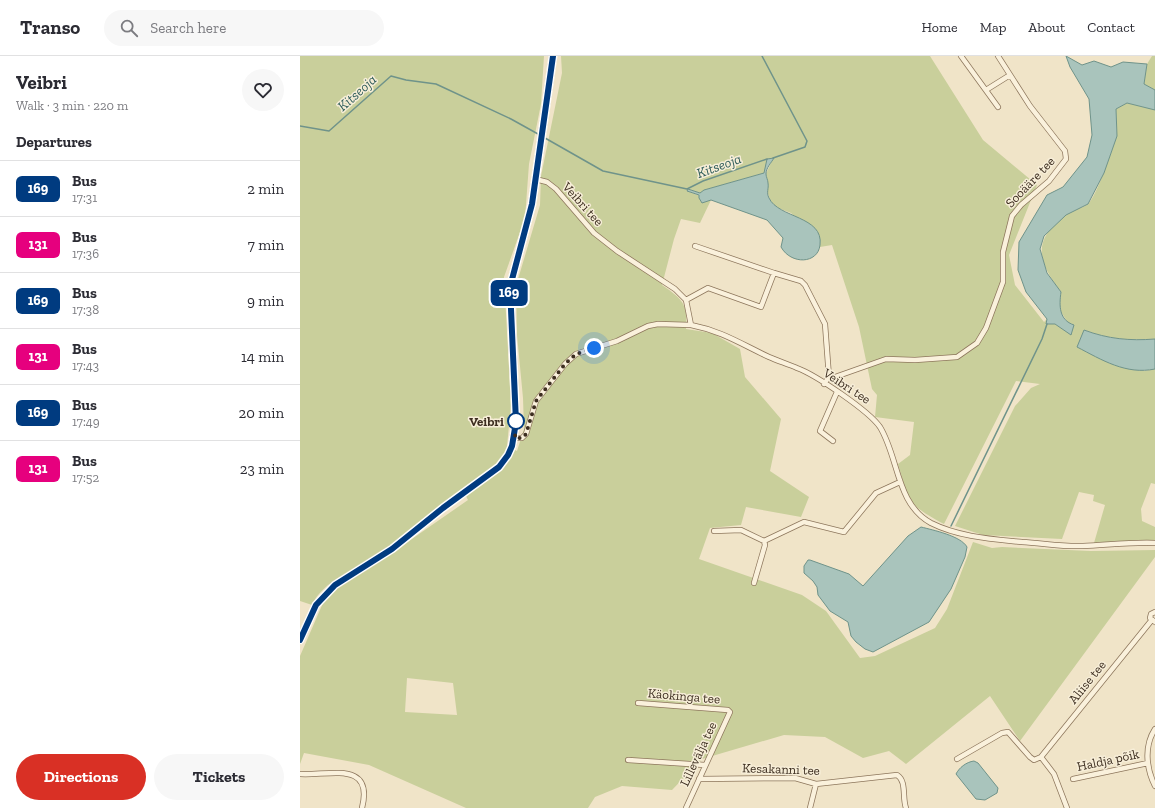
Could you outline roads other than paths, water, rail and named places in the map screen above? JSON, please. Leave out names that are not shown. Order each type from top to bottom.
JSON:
[{"type":"street","points":[[300,640],[310,617],[324,595],[335,585],[392,549],[443,508],[492,474],[508,455],[515,438],[516,413],[510,287],[529,221],[549,92],[553,56]]},
{"type":"street","points":[[961,56],[998,107]]},
{"type":"street","name":"Sooääre tee","points":[[829,377],[835,377],[886,360],[921,360],[957,357],[971,348],[982,336],[1003,282],[1003,252],[1012,216],[1021,205],[1049,180],[1066,159],[1065,151],[1030,106],[998,56]]},
{"type":"street","points":[[986,90],[1010,75]]},
{"type":"street","name":"Veibri tee","points":[[535,179],[547,182],[556,189],[594,234],[675,289],[686,300]]},
{"type":"street","points":[[695,246],[801,281],[823,319],[826,330],[829,377],[824,384]]},
{"type":"street","points":[[691,325],[686,300],[708,288],[761,307],[774,273]]},
{"type":"street","name":"Veibri tee","points":[[515,438],[522,438],[526,434],[536,401],[565,364],[576,354],[617,341],[648,326],[658,324],[691,325],[725,334],[779,362],[798,368],[837,392],[872,417],[880,428],[900,482],[913,508],[931,523],[948,530],[987,539],[1070,546],[1155,543]]},
{"type":"street","points":[[832,442],[820,431],[837,392]]},
{"type":"street","points":[[764,541],[804,522],[844,532],[876,493],[900,482]]},
{"type":"street","points":[[714,531],[741,530],[764,541]]},
{"type":"street","points":[[754,583],[764,541]]},
{"type":"street","name":"Aliise tee","points":[[1041,757],[1153,622],[1150,616],[1155,612]]},
{"type":"street","name":"Käokinga tee","points":[[638,703],[728,710]]},
{"type":"street","name":"Lillevälja tee","points":[[686,808],[730,712],[728,710]]},
{"type":"street","points":[[1155,729],[1148,745],[1148,763],[1155,786]]},
{"type":"street","points":[[957,759],[1002,732],[1008,732],[1030,757],[1034,760],[1041,757],[1056,779],[1067,808]]},
{"type":"street","points":[[628,760],[705,765]]},
{"type":"street","name":"Haldja põik","points":[[1072,779],[1148,763]]},
{"type":"street","points":[[300,774],[337,773],[353,776],[361,781],[364,787],[362,808]]},
{"type":"street","name":"Kesakanni tee","points":[[699,779],[795,778],[816,784],[897,774],[900,776],[903,785],[906,808]]},
{"type":"street","points":[[810,808],[816,784]]},
{"type":"water","points":[[1066,56],[1082,65],[1094,61],[1111,67],[1123,62],[1147,64],[1144,84],[1155,90],[1155,110],[1127,103],[1116,109],[1117,136],[1104,173],[1088,204],[1066,215],[1044,236],[1040,249],[1047,273],[1061,292],[1061,312],[1065,320],[1074,325],[1071,335],[1055,324],[1046,324],[1047,319],[1026,292],[1018,270],[1019,242],[1047,195],[1063,187],[1087,157],[1092,135],[1089,99],[1070,67]]},
{"type":"water","points":[[774,158],[766,172],[768,181],[768,196],[774,205],[781,210],[799,218],[815,228],[819,235],[820,245],[818,251],[809,259],[797,259],[785,253],[781,247],[783,238],[767,220],[711,200],[702,203],[699,195],[687,191],[688,189],[700,193],[704,190],[764,173],[767,159]]},
{"type":"water","points":[[1084,330],[1119,339],[1155,339],[1155,369],[1134,370],[1124,368],[1105,361],[1077,347]]},
{"type":"water","points":[[921,527],[953,537],[964,543],[967,547],[965,557],[951,589],[929,622],[873,652],[865,649],[851,636],[848,622],[830,611],[818,595],[817,587],[804,573],[804,566],[808,560],[810,560],[849,574],[863,586],[908,536]]},
{"type":"water","points":[[974,761],[978,763],[998,788],[997,793],[985,800],[976,799],[956,774],[963,766]]},
{"type":"waterway","name":"Kitseoja","points":[[762,56],[807,141],[805,147],[773,158]]},
{"type":"waterway","name":"Kitseoja","points":[[300,126],[329,131],[391,76],[406,80],[436,84],[511,119],[538,134]]},
{"type":"waterway","name":"Kitseoja","points":[[545,138],[603,171],[687,189],[703,181],[767,159]]},
{"type":"waterway","points":[[951,526],[1042,339],[1047,324]]},
{"type":"place","name":"Veibri","points":[[516,421]]}]
